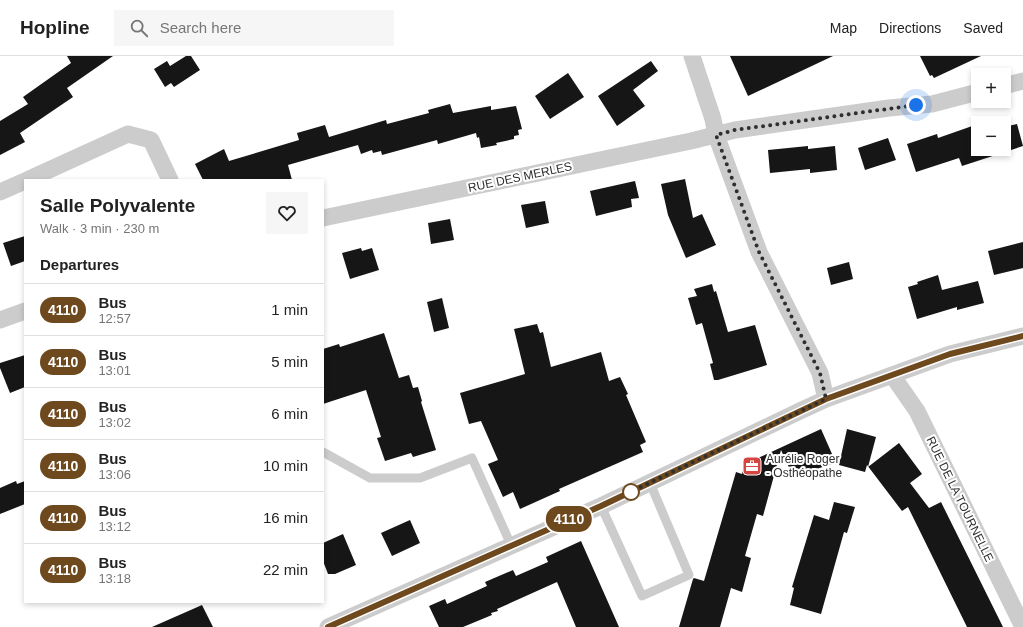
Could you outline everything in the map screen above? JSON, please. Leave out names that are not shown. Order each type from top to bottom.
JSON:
[{"type":"street","points":[[692,56],[713,119],[716,135],[759,252],[820,373],[826,399]]},
{"type":"street","points":[[1011,84],[1023,81]]},
{"type":"street","name":"RUE DES MERLES","points":[[324,218],[735,130],[881,109],[932,104],[971,94]]},
{"type":"street","points":[[28,179],[128,134],[151,140],[170,179]]},
{"type":"street","points":[[0,192],[24,181]]},
{"type":"street","points":[[0,320],[24,311]]},
{"type":"street","points":[[328,627],[601,506],[826,399],[950,354],[1023,336]]},
{"type":"street","name":"RUE DE LA TOURNELLE","points":[[892,375],[917,411],[1023,627]]},
{"type":"lane","points":[[324,453],[370,478],[420,478],[472,458],[511,545]]},
{"type":"lane","points":[[601,506],[642,596],[689,575],[650,483]]},
{"type":"building","points":[[67,56],[113,56],[67,88],[73,97],[20,133],[25,142],[0,155],[0,121],[28,104],[23,97],[71,63]]},
{"type":"building","points":[[186,56],[191,56],[200,70],[174,87],[171,83],[165,87],[154,69],[167,61],[170,66]]},
{"type":"building","points":[[730,56],[833,56],[748,96]]},
{"type":"building","points":[[920,56],[981,56],[934,78],[932,75],[930,76]]},
{"type":"building","points":[[651,61],[658,71],[633,90],[645,106],[617,126],[598,96]]},
{"type":"building","points":[[568,73],[584,97],[550,119],[535,96]]},
{"type":"building","points":[[450,104],[453,113],[491,106],[491,110],[516,106],[522,129],[518,130],[519,135],[514,136],[514,139],[496,143],[497,145],[481,148],[479,137],[477,138],[476,133],[438,144],[437,140],[382,155],[381,151],[373,153],[372,150],[361,154],[358,145],[288,165],[292,179],[202,179],[195,164],[224,149],[229,161],[299,140],[297,133],[325,125],[329,137],[386,120],[387,124],[429,113],[428,110]]},
{"type":"building","points":[[1017,124],[1023,146],[1011,150],[1011,125]]},
{"type":"building","points":[[971,126],[971,156],[992,156],[962,166],[959,158],[916,172],[907,144],[937,134],[938,138]]},
{"type":"building","points":[[888,138],[896,160],[865,170],[858,148]]},
{"type":"building","points":[[808,146],[808,149],[835,146],[837,170],[810,173],[810,169],[770,173],[768,150]]},
{"type":"building","points":[[685,179],[693,218],[702,214],[716,245],[686,258],[668,215],[661,184]]},
{"type":"building","points":[[635,181],[639,198],[631,199],[632,207],[596,216],[590,191]]},
{"type":"building","points":[[545,201],[549,223],[526,228],[521,205]]},
{"type":"building","points":[[450,219],[454,240],[431,244],[428,223]]},
{"type":"building","points":[[24,236],[24,261],[11,266],[3,243]]},
{"type":"building","points":[[1023,242],[1023,268],[994,275],[988,251]]},
{"type":"building","points":[[361,248],[362,251],[372,248],[379,270],[350,279],[342,253]]},
{"type":"building","points":[[849,262],[853,279],[831,285],[827,268]]},
{"type":"building","points":[[938,275],[942,290],[978,281],[984,303],[957,310],[957,307],[917,319],[908,287],[918,284],[917,282]]},
{"type":"building","points":[[712,284],[714,292],[716,291],[728,332],[755,325],[767,365],[714,380],[710,364],[713,363],[702,323],[696,325],[688,298],[697,296],[694,289]]},
{"type":"building","points":[[442,298],[449,328],[434,332],[427,302]]},
{"type":"building","points":[[537,324],[540,333],[543,332],[551,367],[601,352],[609,381],[620,377],[646,442],[640,445],[643,452],[559,489],[560,491],[520,509],[513,492],[503,497],[488,464],[498,460],[481,421],[469,424],[460,393],[525,374],[514,329]]},
{"type":"building","points":[[384,333],[399,378],[409,375],[413,388],[418,387],[421,402],[436,450],[413,457],[411,453],[385,461],[377,438],[381,437],[366,390],[324,404],[324,349],[339,344],[340,347]]},
{"type":"building","points":[[24,355],[24,387],[10,393],[0,368],[0,363]]},
{"type":"building","points":[[821,429],[836,463],[793,476],[781,450],[763,516],[757,514],[745,556],[751,558],[742,592],[731,588],[720,627],[679,627],[693,579],[704,581],[736,472],[742,474],[745,464]]},
{"type":"building","points":[[847,429],[876,437],[865,472],[839,465]]},
{"type":"building","points":[[899,443],[922,474],[910,483],[929,508],[941,502],[1003,627],[967,627],[908,507],[902,511],[868,467]]},
{"type":"building","points":[[16,481],[17,484],[24,481],[24,504],[0,514],[0,488]]},
{"type":"building","points":[[834,502],[855,507],[847,533],[844,532],[821,614],[790,605],[794,588],[792,587],[814,515],[829,520]]},
{"type":"building","points":[[410,520],[420,543],[392,556],[381,533]]},
{"type":"building","points":[[343,534],[356,565],[335,574],[328,574],[324,564],[324,543]]},
{"type":"building","points":[[581,541],[619,627],[576,627],[557,582],[497,609],[498,611],[491,613],[492,615],[463,627],[439,627],[429,606],[445,599],[447,604],[487,586],[485,582],[513,570],[516,576],[548,562],[546,557]]},
{"type":"building","points":[[202,605],[213,627],[152,627]]},
{"type":"bus line","name":"4110","points":[[328,627],[601,506],[826,399],[950,354],[1023,336]]},
{"type":"place","name":"Aurélie Roger - Osthéopathe","points":[[752,466]]},
{"type":"route","points":[[631,492],[626,494],[826,399],[820,373],[759,252],[716,135],[735,130],[916,105]]}]
